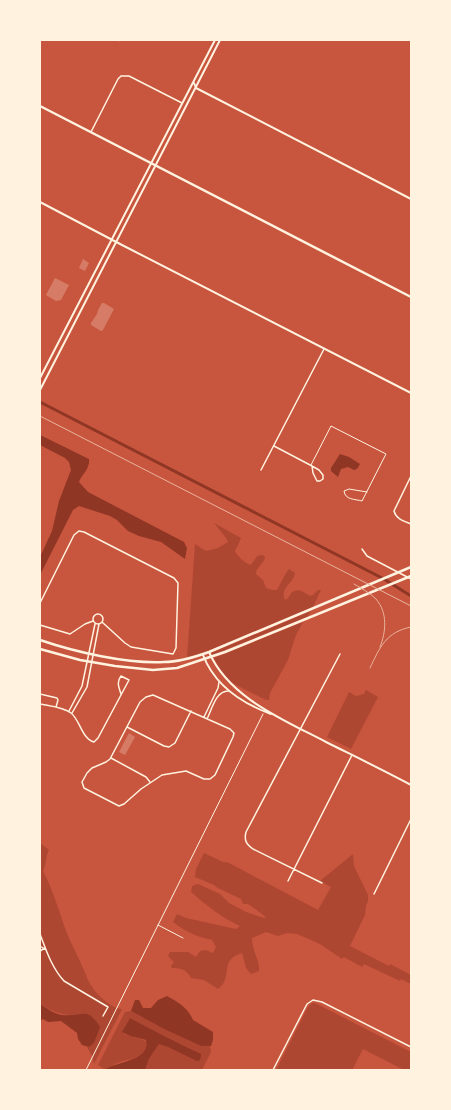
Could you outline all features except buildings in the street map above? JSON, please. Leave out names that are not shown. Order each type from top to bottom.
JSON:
[{"type":"main road","points":[[40,106],[411,298]]},
{"type":"main road","points":[[40,640],[94,654],[151,663],[172,661],[209,652],[411,567]]},
{"type":"main road","points":[[40,649],[87,661],[115,666],[153,670],[177,668],[211,657],[411,576]]},
{"type":"street","points":[[40,378],[215,40]]},
{"type":"street","points":[[40,390],[220,40]]},
{"type":"street","points":[[91,132],[118,79],[125,75],[182,103]]},
{"type":"street","points":[[194,81],[196,88],[411,199]]},
{"type":"street","points":[[40,202],[411,393]]},
{"type":"street","points":[[261,470],[324,349]]},
{"type":"street","points":[[274,446],[311,465],[319,470],[324,475],[323,479],[317,481],[314,478],[311,465]]},
{"type":"street","points":[[411,476],[394,511],[395,516],[411,524]]},
{"type":"street","points":[[40,603],[74,535],[78,531],[84,532],[167,575],[176,580],[178,583],[176,648],[173,654],[131,646],[125,643],[102,622],[102,617],[99,614],[94,616],[93,621]]},
{"type":"street","points":[[362,549],[367,556],[411,579]]},
{"type":"street","points":[[68,711],[81,689],[95,624],[93,621]]},
{"type":"street","points":[[40,625],[70,634],[85,624],[93,621]]},
{"type":"street","points":[[95,624],[102,622]]},
{"type":"street","points":[[72,713],[86,690],[99,624]]},
{"type":"street","points":[[209,652],[220,672],[228,682],[254,702],[276,716],[411,785]]},
{"type":"street","points":[[203,654],[208,666],[219,682],[229,692],[244,702],[276,716]]},
{"type":"street","points":[[322,883],[253,849],[247,844],[245,836],[340,654]]},
{"type":"street","points":[[40,704],[56,707],[72,713],[88,739],[92,742],[96,741],[129,680],[122,676],[118,681],[121,694]]},
{"type":"street","points":[[204,717],[218,688],[219,682]]},
{"type":"street","points":[[215,693],[218,694],[229,692]]},
{"type":"street","points":[[40,694],[57,698],[58,700],[56,707]]},
{"type":"street","points":[[207,719],[218,694]]},
{"type":"street","points":[[150,696],[158,697],[204,717],[230,729],[234,733],[214,776],[210,779],[206,780],[182,771],[162,775],[150,782],[124,804],[119,806],[85,790],[82,782],[88,771],[106,762],[110,758],[143,698],[150,696]]},
{"type":"street","points":[[244,702],[252,704],[254,702]]},
{"type":"street","points":[[127,727],[164,746],[169,747],[175,743],[191,711]]},
{"type":"street","points":[[288,881],[352,755]]},
{"type":"street","points":[[110,758],[144,776],[150,782]]},
{"type":"street","points":[[374,894],[411,819]]},
{"type":"street","points":[[40,934],[44,948],[58,975],[64,981],[108,1006],[103,1016]]},
{"type":"street","points":[[40,946],[44,948]]},
{"type":"street","points":[[40,951],[44,948]]},
{"type":"street","points":[[273,1070],[307,1004],[312,1000],[322,1002],[411,1048]]},
{"type":"lane","points":[[311,465],[331,426],[386,454],[367,492],[362,501],[347,498],[344,491],[349,489],[367,492]]},
{"type":"path","points":[[86,1070],[264,712]]},
{"type":"path","points":[[158,925],[182,938]]},
{"type":"shaded area","points":[[40,435],[89,459],[87,469],[79,482],[88,492],[184,542],[187,548],[185,559],[161,542],[139,536],[128,531],[117,520],[110,516],[79,506],[73,510],[40,575],[40,557],[52,531],[59,501],[71,470],[69,462],[65,458],[40,445]]},
{"type":"shaded area","points":[[340,454],[349,457],[360,464],[357,469],[354,470],[348,467],[341,469],[338,477],[331,471],[331,468]]},
{"type":"shaded area","points":[[214,523],[241,538],[235,551],[239,557],[250,565],[258,556],[263,555],[265,557],[257,569],[256,574],[263,580],[266,588],[277,590],[289,569],[295,573],[285,590],[284,598],[286,600],[292,592],[298,590],[310,596],[318,590],[321,590],[313,607],[208,651],[187,658],[195,544],[206,551],[218,548],[228,542]]},
{"type":"shaded area","points":[[311,611],[307,617],[212,655],[211,653]]},
{"type":"shaded area","points":[[303,622],[296,635],[288,660],[270,693],[269,700],[266,700],[232,683],[221,672],[214,658]]},
{"type":"shaded area","points":[[366,690],[378,697],[351,749],[327,737],[349,692],[356,696],[364,694]]},
{"type":"shaded area","points":[[40,843],[49,850],[43,871],[53,893],[68,936],[88,980],[102,998],[112,1006],[122,1009],[94,1064],[87,1047],[89,1047],[80,1014],[69,1015],[59,1013],[40,1004]]},
{"type":"shaded area","points":[[204,853],[223,862],[227,862],[318,910],[331,887],[320,881],[353,854],[354,866],[368,895],[368,901],[365,915],[350,946],[389,966],[390,964],[411,975],[411,984],[401,979],[400,981],[364,964],[362,967],[344,957],[342,959],[320,944],[297,934],[287,933],[278,936],[266,932],[252,938],[259,971],[251,974],[246,968],[242,953],[235,956],[230,960],[223,985],[218,989],[204,980],[191,978],[188,973],[183,970],[172,968],[171,966],[174,962],[168,956],[170,952],[188,952],[196,957],[200,951],[206,950],[213,953],[216,947],[212,940],[191,933],[173,922],[177,914],[186,918],[236,929],[240,926],[208,906],[191,892],[192,886],[198,884],[220,894],[229,903],[246,912],[264,918],[266,917],[248,904],[243,904],[241,899],[195,877],[196,869]]},
{"type":"shaded area","points":[[167,996],[179,1003],[193,1020],[213,1032],[211,1046],[201,1046],[164,1029],[131,1011],[135,1000],[139,1000],[143,1008],[151,1008],[158,1000]]},
{"type":"shaded area","points":[[312,1003],[315,1003],[411,1052],[411,1070],[404,1070],[363,1049],[352,1070],[276,1070],[308,1007]]},
{"type":"shaded area","points":[[40,1004],[51,1011],[62,1015],[84,1014],[92,1017],[100,1027],[94,1043],[89,1047],[82,1045],[78,1039],[77,1033],[61,1021],[48,1022],[43,1019],[40,1021]]},
{"type":"shaded area","points":[[131,1011],[164,1029],[201,1046],[210,1046],[211,1052],[202,1070],[145,1070],[149,1059],[159,1044],[181,1053],[195,1051],[130,1018],[125,1027],[124,1034],[146,1041],[145,1051],[139,1057],[120,1062],[104,1069],[98,1065],[125,1012]]},
{"type":"shaded area","points":[[130,1018],[201,1054],[200,1060],[197,1061],[159,1044],[149,1059],[145,1070],[104,1070],[138,1057],[143,1053],[146,1047],[146,1040],[130,1036],[122,1032]]},
{"type":"waterway","points":[[40,402],[384,579],[411,596]]},
{"type":"railway","points":[[40,416],[411,606]]},
{"type":"railway","points":[[354,584],[374,597],[383,610],[385,629],[380,647]]},
{"type":"railway","points":[[370,668],[377,653],[385,642],[395,633],[402,629],[411,627]]}]
